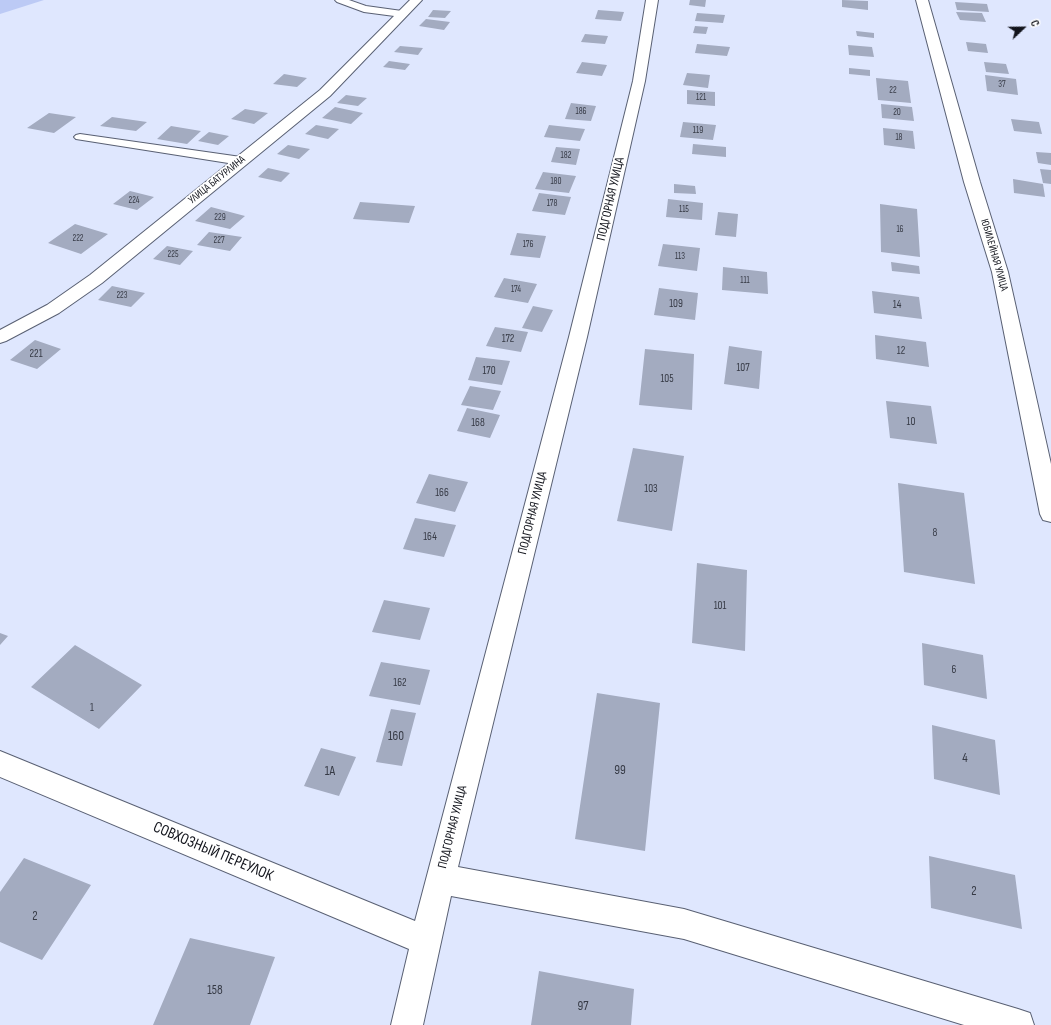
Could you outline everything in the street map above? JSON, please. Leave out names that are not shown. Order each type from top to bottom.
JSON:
[{"type":"street","name":"УЛИЦА БАТУРЛИНА","points":[[0,337],[53,309],[96,279],[325,93],[416,0]]},
{"type":"street","name":"ПОДГОРНАЯ УЛИЦА","points":[[407,1025],[440,879],[580,330],[640,81],[652,0]]},
{"type":"street","name":"ЮБИЛЕЙНАЯ УЛИЦА","points":[[922,0],[972,182],[1000,272],[1051,514]]},
{"type":"street","name":"СОВХОЗНЫЙ ПЕРЕУЛОК","points":[[0,764],[426,941]]},
{"type":"street","points":[[440,879],[684,924],[1018,1025]]},
{"type":"lane","points":[[340,0],[364,9],[402,14]]},
{"type":"lane","points":[[80,138],[241,161]]},
{"type":"shaded area","points":[[0,0],[44,0],[0,14]]},
{"type":"building","points":[[690,0],[706,0],[705,7],[689,5]]},
{"type":"building","points":[[842,0],[868,1],[868,10],[842,7]]},
{"type":"building","points":[[955,2],[987,4],[989,12],[957,10]]},
{"type":"building","points":[[433,10],[451,11],[445,18],[428,17]]},
{"type":"building","points":[[598,10],[624,12],[621,21],[595,19]]},
{"type":"building","points":[[956,12],[982,13],[986,22],[960,20]]},
{"type":"building","points":[[697,13],[725,15],[723,23],[695,21]]},
{"type":"building","points":[[426,19],[450,22],[444,30],[419,26]]},
{"type":"building","points":[[695,26],[708,27],[706,34],[693,33]]},
{"type":"building","points":[[856,31],[874,33],[874,38],[857,36]]},
{"type":"building","points":[[585,34],[608,36],[605,44],[581,42]]},
{"type":"building","points":[[966,42],[986,44],[988,53],[968,51]]},
{"type":"building","points":[[697,44],[730,47],[727,56],[695,53]]},
{"type":"building","points":[[848,45],[872,47],[874,57],[849,55]]},
{"type":"building","points":[[400,46],[423,48],[418,55],[394,52]]},
{"type":"building","points":[[389,61],[410,64],[405,70],[383,67]]},
{"type":"building","points":[[582,62],[607,65],[602,76],[576,73]]},
{"type":"building","points":[[984,62],[1006,64],[1009,74],[986,72]]},
{"type":"building","points":[[849,68],[870,70],[870,76],[849,74]]},
{"type":"building","points":[[687,73],[710,75],[708,88],[683,85]]},
{"type":"building","points":[[284,74],[307,78],[297,87],[273,84]]},
{"type":"building","points":[[985,75],[1016,79],[1018,95],[987,91]]},
{"type":"building","points":[[876,78],[908,81],[911,103],[878,100]]},
{"type":"building","points":[[687,90],[715,92],[715,106],[687,104]]},
{"type":"building","points":[[346,95],[367,98],[358,106],[337,103]]},
{"type":"building","points":[[571,103],[596,106],[591,121],[565,119]]},
{"type":"building","points":[[881,104],[912,107],[914,121],[882,118]]},
{"type":"building","points":[[335,107],[363,113],[351,124],[322,118]]},
{"type":"building","points":[[245,109],[268,113],[254,124],[231,119]]},
{"type":"building","points":[[49,113],[76,117],[54,133],[27,128]]},
{"type":"building","points":[[112,117],[147,122],[136,131],[100,126]]},
{"type":"building","points":[[1011,119],[1039,122],[1042,134],[1014,131]]},
{"type":"building","points":[[683,122],[716,125],[713,140],[680,137]]},
{"type":"building","points":[[316,125],[339,129],[328,139],[305,134]]},
{"type":"building","points":[[549,125],[585,129],[580,141],[544,137]]},
{"type":"building","points":[[171,126],[201,131],[187,144],[157,139]]},
{"type":"building","points":[[883,128],[913,131],[915,149],[884,145]]},
{"type":"building","points":[[209,132],[229,136],[218,145],[198,141]]},
{"type":"building","points":[[693,144],[726,147],[726,157],[692,154]]},
{"type":"building","points":[[288,145],[310,149],[299,159],[277,154]]},
{"type":"building","points":[[556,147],[580,149],[576,165],[551,162]]},
{"type":"building","points":[[1036,152],[1051,153],[1051,165],[1038,163]]},
{"type":"building","points":[[268,168],[290,173],[281,182],[258,177]]},
{"type":"building","points":[[1040,169],[1051,170],[1051,184],[1043,183]]},
{"type":"building","points":[[543,172],[576,176],[569,193],[535,189]]},
{"type":"building","points":[[1013,179],[1043,184],[1045,197],[1014,193]]},
{"type":"building","points":[[674,184],[695,186],[696,194],[674,193]]},
{"type":"building","points":[[130,191],[154,197],[137,210],[113,204]]},
{"type":"building","points":[[539,193],[571,197],[565,215],[532,211]]},
{"type":"building","points":[[668,199],[703,203],[702,220],[666,217]]},
{"type":"building","points":[[360,202],[415,206],[409,223],[353,219]]},
{"type":"building","points":[[880,204],[917,209],[920,257],[881,252]]},
{"type":"building","points":[[211,207],[245,216],[230,229],[195,221]]},
{"type":"building","points":[[718,212],[738,214],[736,237],[715,235]]},
{"type":"building","points":[[75,224],[108,234],[81,254],[48,243]]},
{"type":"building","points":[[209,232],[242,237],[230,251],[197,245]]},
{"type":"building","points":[[517,233],[546,236],[540,258],[510,255]]},
{"type":"building","points":[[663,244],[700,248],[697,271],[658,266]]},
{"type":"building","points":[[167,246],[193,251],[180,265],[153,259]]},
{"type":"building","points":[[891,262],[919,266],[920,274],[892,271]]},
{"type":"building","points":[[723,267],[767,272],[768,294],[722,290]]},
{"type":"building","points":[[504,278],[537,284],[528,303],[494,297]]},
{"type":"building","points":[[112,286],[145,293],[131,307],[98,300]]},
{"type":"building","points":[[659,288],[698,293],[695,320],[654,315]]},
{"type":"building","points":[[872,291],[919,297],[922,319],[874,313]]},
{"type":"building","points":[[533,306],[553,310],[542,332],[522,328]]},
{"type":"building","points":[[495,327],[528,332],[521,352],[486,346]]},
{"type":"building","points":[[875,335],[926,342],[929,367],[876,359]]},
{"type":"building","points":[[35,340],[61,349],[37,369],[10,360]]},
{"type":"building","points":[[729,346],[762,351],[759,389],[724,384]]},
{"type":"building","points":[[645,349],[694,354],[692,410],[639,405]]},
{"type":"building","points":[[476,357],[510,361],[502,385],[468,380]]},
{"type":"building","points":[[470,386],[501,391],[493,410],[461,405]]},
{"type":"building","points":[[886,401],[931,406],[937,444],[890,438]]},
{"type":"building","points":[[467,408],[500,415],[490,438],[457,431]]},
{"type":"building","points":[[633,448],[684,456],[672,531],[617,521]]},
{"type":"building","points":[[429,474],[468,482],[455,512],[416,503]]},
{"type":"building","points":[[898,483],[964,493],[975,584],[904,572]]},
{"type":"building","points":[[415,518],[456,525],[444,557],[403,549]]},
{"type":"building","points":[[697,563],[747,570],[745,651],[692,643]]},
{"type":"building","points":[[384,600],[430,608],[420,640],[372,632]]},
{"type":"building","points":[[0,633],[8,636],[0,645]]},
{"type":"building","points":[[922,643],[983,655],[987,699],[924,685]]},
{"type":"building","points":[[75,645],[142,685],[99,729],[31,687]]},
{"type":"building","points":[[381,662],[430,670],[420,705],[369,696]]},
{"type":"building","points":[[597,693],[660,703],[645,851],[575,839]]},
{"type":"building","points":[[391,709],[416,713],[402,766],[376,762]]},
{"type":"building","points":[[932,725],[995,740],[1000,795],[934,779]]},
{"type":"building","points":[[321,748],[356,757],[339,796],[304,786]]},
{"type":"building","points":[[929,856],[1015,875],[1022,929],[931,908]]},
{"type":"building","points":[[24,858],[91,885],[42,960],[0,942],[0,892]]},
{"type":"building","points":[[190,938],[275,957],[250,1025],[153,1025]]},
{"type":"building","points":[[539,971],[634,989],[631,1025],[531,1025]]}]
